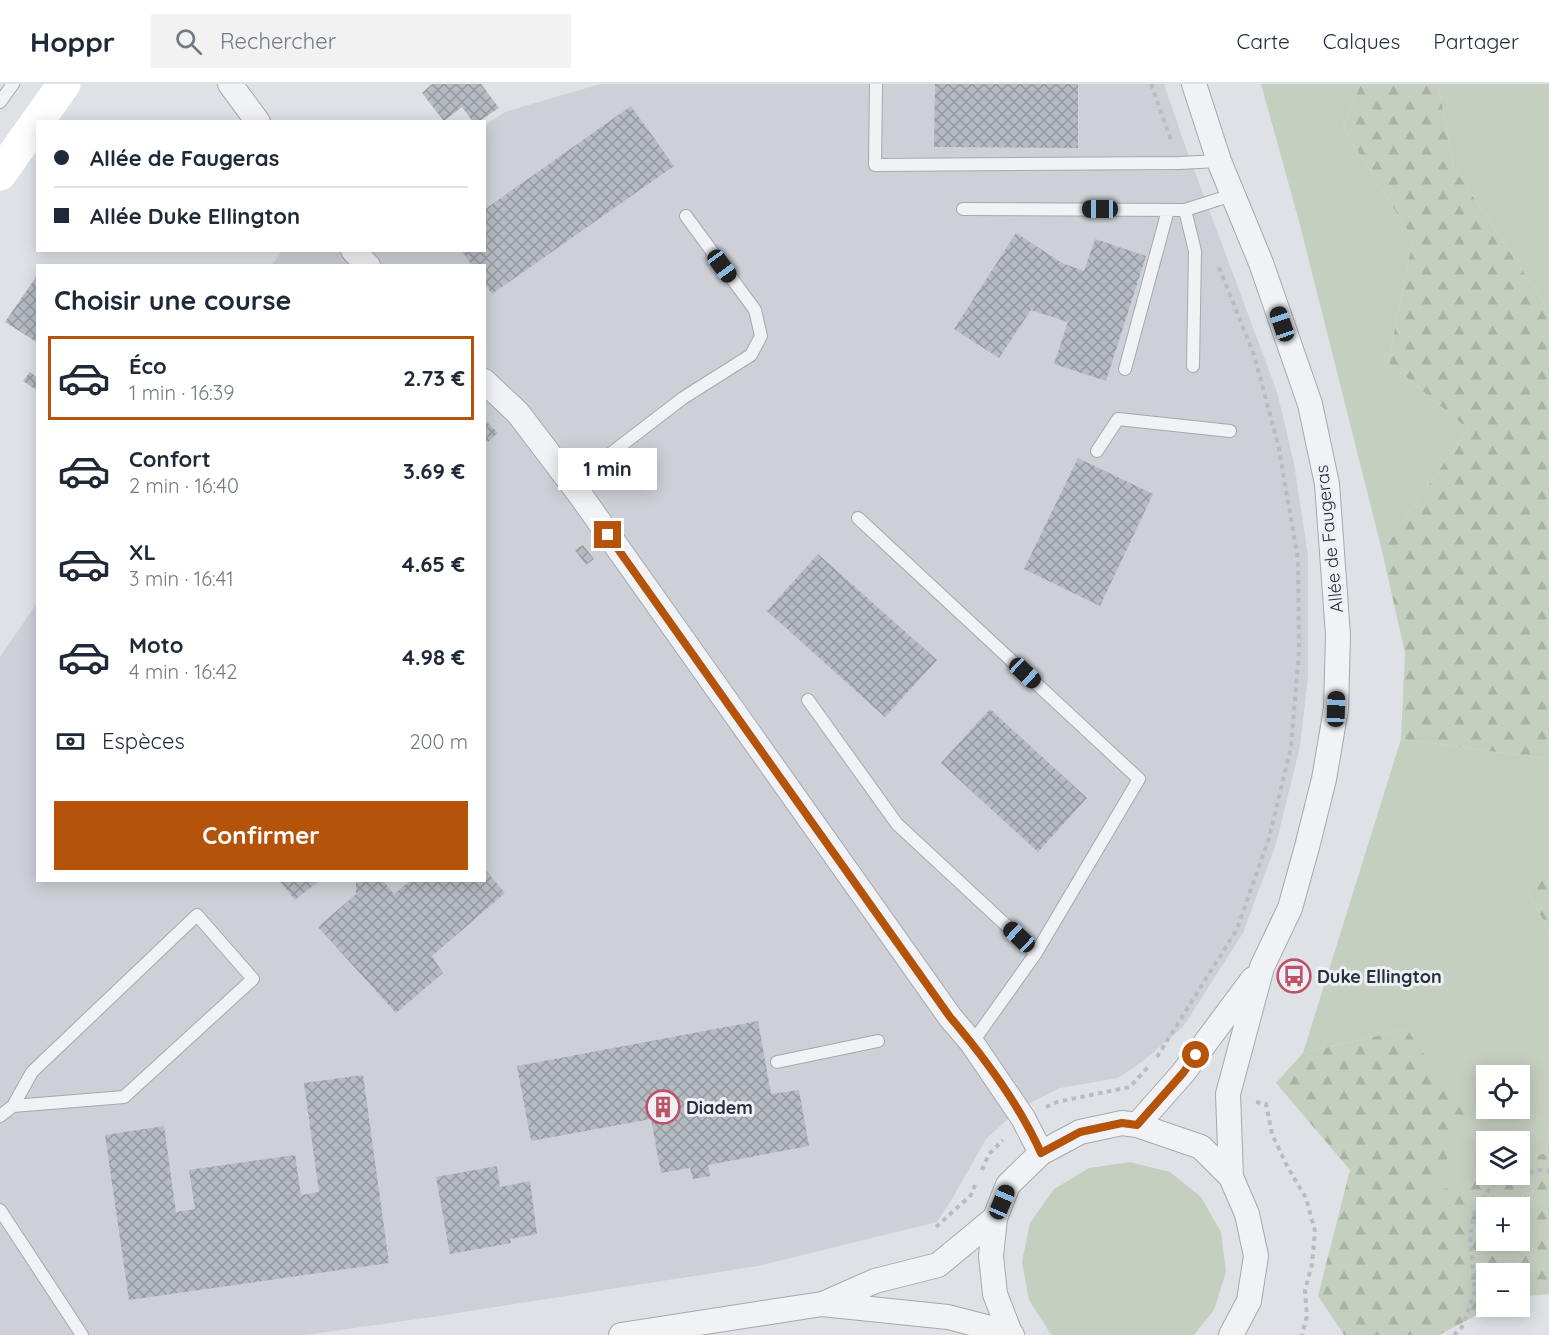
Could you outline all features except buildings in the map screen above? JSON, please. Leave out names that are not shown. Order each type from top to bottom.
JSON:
[{"type":"street","points":[[38,120],[64,84]]},
{"type":"street","points":[[230,84],[257,120]]},
{"type":"street","name":"Allée de Faugeras","points":[[1194,84],[1219,161],[1261,263],[1310,404],[1327,484],[1338,635],[1336,709],[1324,779],[1290,908],[1262,967],[1228,1094],[1231,1177]]},
{"type":"street","points":[[0,174],[36,123]]},
{"type":"street","points":[[354,252],[366,264]]},
{"type":"street","points":[[486,383],[518,413],[571,484],[943,1007],[972,1043],[1023,1118],[1041,1153]]},
{"type":"street","name":"Allée de Faugeras","points":[[1137,1125],[1183,1073],[1262,967]]},
{"type":"street","points":[[1011,1334],[995,1294],[991,1256],[995,1218],[1008,1185],[1041,1153],[1080,1132],[1122,1123],[1137,1125],[1201,1147],[1231,1177],[1247,1214],[1256,1256],[1249,1301],[1232,1335]]},
{"type":"street","points":[[621,1335],[713,1328],[822,1304],[875,1281],[938,1265],[995,1218]]},
{"type":"street","points":[[822,1304],[948,1317],[1011,1334]]},
{"type":"lane","points":[[0,102],[13,84]]},
{"type":"lane","points":[[876,84],[875,165],[1179,164],[1219,161]]},
{"type":"lane","points":[[963,209],[1185,210],[1232,195]]},
{"type":"lane","points":[[1125,369],[1168,210]]},
{"type":"lane","points":[[1185,210],[1195,251],[1193,366]]},
{"type":"lane","points":[[571,484],[683,398],[751,355],[761,336],[755,310],[687,216]]},
{"type":"lane","points":[[1097,450],[1118,420],[1230,431]]},
{"type":"lane","points":[[858,518],[1139,779],[1036,953],[972,1043]]},
{"type":"lane","points":[[808,700],[897,824],[1036,953]]},
{"type":"lane","points":[[0,1116],[13,1106],[32,1072],[196,915],[253,978],[124,1097],[13,1106]]},
{"type":"lane","points":[[777,1062],[878,1041]]},
{"type":"lane","points":[[0,1210],[82,1335]]},
{"type":"path","points":[[1151,84],[1179,164]]},
{"type":"path","points":[[980,1174],[989,1154],[1023,1118],[1057,1102],[1130,1087],[1158,1056],[1237,929],[1269,838],[1291,747],[1299,651],[1298,559],[1278,444],[1254,355],[1216,259]]},
{"type":"path","points":[[1158,1056],[1183,1073]]},
{"type":"path","points":[[1228,1094],[1266,1104],[1272,1134],[1306,1198],[1315,1231],[1312,1264],[1305,1290],[1307,1316],[1302,1335]]},
{"type":"path","points":[[1530,1172],[1541,1170],[1549,1172]]},
{"type":"path","points":[[929,1233],[971,1195],[975,1185]]},
{"type":"path","points":[[1454,1335],[1462,1327],[1475,1292],[1470,1237],[1475,1210],[1492,1185]]},
{"type":"shaded area","points":[[600,84],[1164,84],[1277,392],[1294,463],[1308,556],[1308,677],[1300,746],[1276,844],[1243,933],[1183,1027],[1143,1061],[1118,1078],[1060,1088],[1020,1108],[986,1139],[937,1222],[758,1266],[305,1335],[0,1335],[0,657],[36,604],[36,882],[486,882],[486,264],[273,264],[281,252],[486,252],[486,124],[505,112]]},
{"type":"green space","points":[[1261,84],[1361,84],[1343,127],[1413,239],[1388,362],[1468,429],[1382,551],[1300,225]]},
{"type":"green space","points":[[1361,84],[1438,84],[1454,168],[1546,306],[1549,315],[1549,759],[1401,739],[1405,653],[1382,551],[1468,429],[1388,362],[1413,239],[1343,127]]},
{"type":"green space","points":[[1438,84],[1549,84],[1549,315],[1546,306],[1454,168]]},
{"type":"green space","points":[[1401,739],[1549,759],[1549,873],[1527,892],[1549,930],[1549,1133],[1545,1153],[1530,1158],[1530,1131],[1476,1131],[1476,1178],[1430,1195],[1407,1029],[1303,1053]]},
{"type":"green space","points":[[1549,873],[1549,930],[1527,892]]},
{"type":"green space","points":[[1407,1029],[1466,1117],[1431,1194],[1476,1178],[1476,1185],[1530,1185],[1530,1158],[1545,1153],[1549,1133],[1549,1294],[1530,1296],[1530,1263],[1476,1263],[1476,1315],[1439,1335],[1344,1335],[1318,1296],[1350,1170],[1276,1083],[1303,1053]]},
{"type":"green space","points":[[1130,1162],[1170,1172],[1201,1197],[1221,1232],[1226,1272],[1214,1310],[1194,1335],[1053,1335],[1029,1300],[1022,1262],[1030,1223],[1054,1189],[1089,1168]]},
{"type":"place","name":"Duke Ellington","points":[[1294,976]]},
{"type":"place","name":"Diadem","points":[[663,1107]]},
{"type":"route","points":[[608,535],[950,1017],[972,1043],[1023,1118],[1041,1153],[1080,1132],[1122,1123],[1137,1125],[1196,1055]]}]
